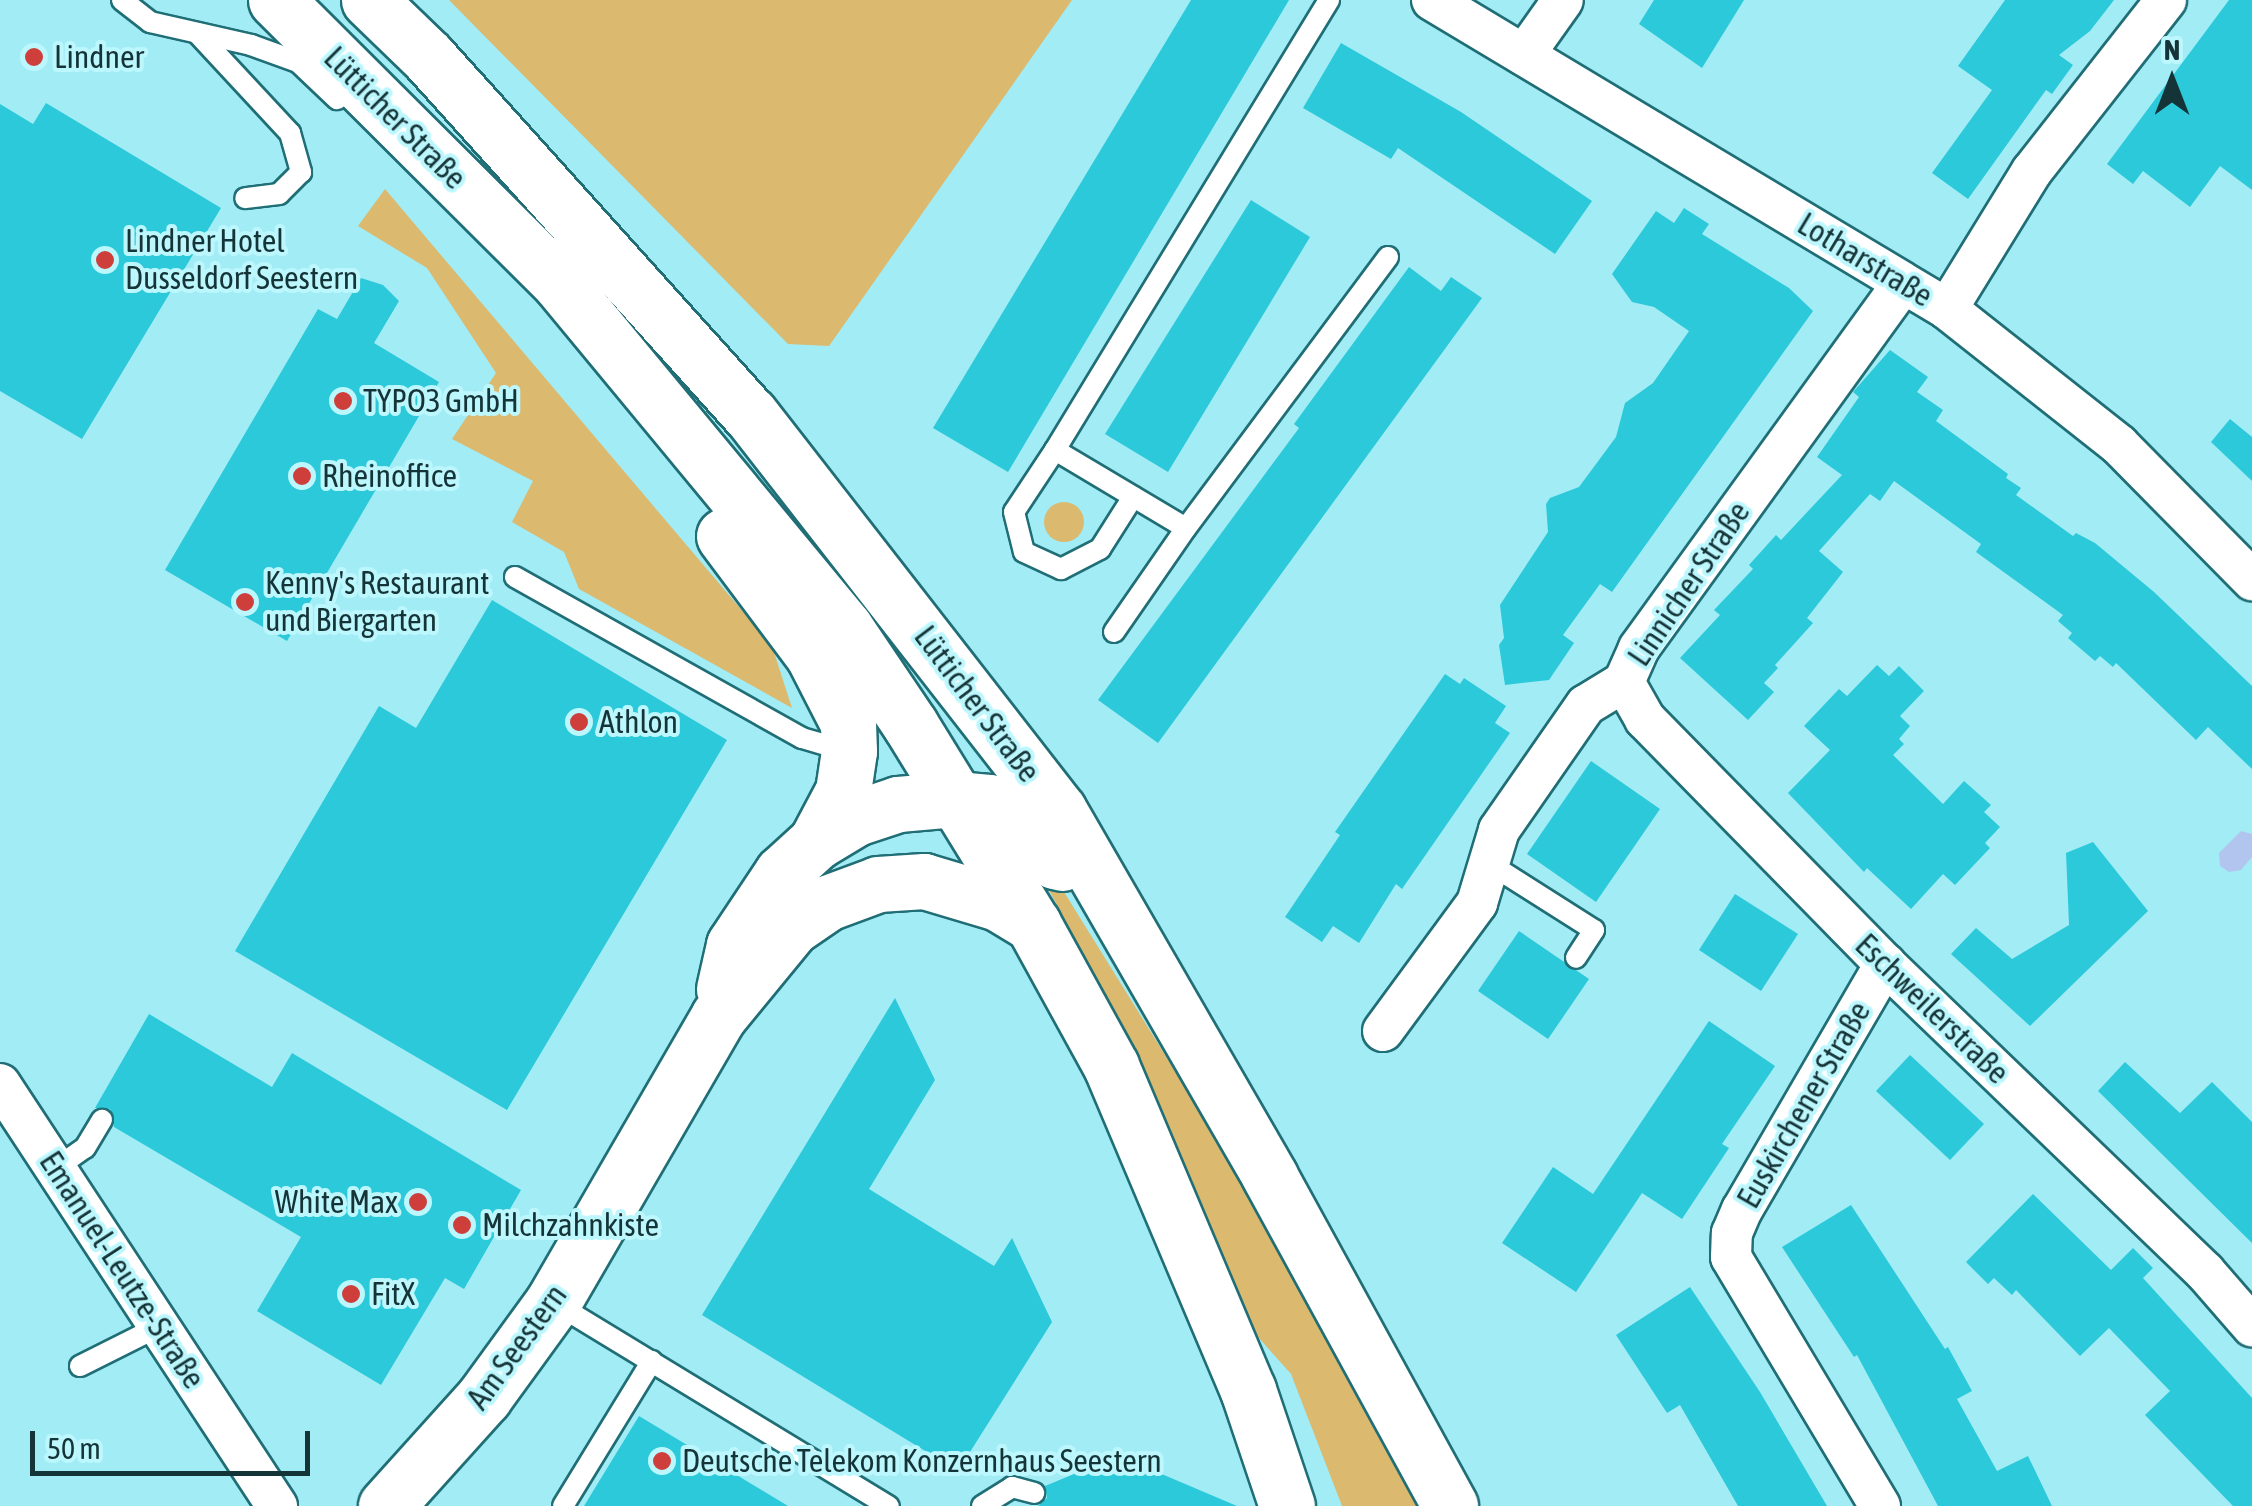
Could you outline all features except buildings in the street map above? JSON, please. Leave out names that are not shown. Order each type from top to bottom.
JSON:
[{"type":"main road","name":"Lütticher Straße","points":[[276,0],[559,282],[845,628],[1033,924],[1126,1101],[1248,1390],[1287,1506]]},
{"type":"main road","name":"Lütticher Straße","points":[[369,0],[428,57],[750,414],[1059,811],[1450,1506]]},
{"type":"main road","points":[[474,196],[503,267],[682,480],[813,654],[848,723],[849,752],[843,791],[816,842]]},
{"type":"main road","points":[[718,1017],[734,945],[782,872],[816,842],[856,818],[898,804],[955,799],[989,802],[1014,812],[1034,828],[1055,861],[1094,869]]},
{"type":"main road","points":[[718,1017],[792,927],[827,902],[878,884],[924,881],[959,888],[998,903],[1033,924]]},
{"type":"main road","name":"Am Seestern","points":[[386,1506],[484,1397],[553,1302],[718,1017]]},
{"type":"street","name":"Lotharstraße","points":[[1432,0],[1947,309],[2119,446],[2252,580]]},
{"type":"street","points":[[1524,55],[1562,0]]},
{"type":"street","points":[[1947,309],[2032,171],[2166,0]]},
{"type":"street","name":"Linnicher Straße","points":[[1383,1031],[1477,902],[1499,830],[1586,704],[1624,682],[1639,648],[1903,283]]},
{"type":"street","name":"Eschweilerstraße","points":[[1624,682],[1646,719],[1885,964],[2205,1272],[2252,1326]]},
{"type":"street","name":"Euskirchener Straße","points":[[1880,1506],[1731,1257],[1732,1233],[1742,1210],[1885,964]]},
{"type":"street","name":"Emanuel-Leutze-Straße","points":[[0,1084],[278,1506]]},
{"type":"lane","points":[[122,0],[150,22],[298,62],[340,101],[380,101]]},
{"type":"lane","points":[[1133,496],[1100,549],[1061,569],[1024,552],[1014,512],[1328,0]]},
{"type":"lane","points":[[197,33],[290,132],[301,172],[279,194],[245,198]]},
{"type":"lane","points":[[1114,632],[1186,528],[1388,258]]},
{"type":"lane","points":[[1055,450],[1186,528]]},
{"type":"lane","points":[[515,577],[802,738],[849,752]]},
{"type":"lane","points":[[1490,864],[1594,930],[1576,958]]},
{"type":"lane","points":[[56,1168],[85,1148],[102,1120]]},
{"type":"lane","points":[[553,1302],[889,1506]]},
{"type":"lane","points":[[80,1366],[158,1326]]},
{"type":"lane","points":[[563,1506],[652,1361]]},
{"type":"lane","points":[[982,1506],[1012,1487],[1034,1493]]},
{"type":"shaded area","points":[[449,0],[1072,0],[829,346],[788,344]]},
{"type":"shaded area","points":[[385,189],[772,646],[792,708],[579,589],[564,552],[512,522],[533,481],[452,439],[496,373],[427,268],[358,226]]},
{"type":"shaded area","points":[[1064,502],[1078,508],[1084,522],[1078,536],[1064,542],[1050,536],[1044,522],[1050,508]]},
{"type":"shaded area","points":[[1046,863],[1304,1279],[1429,1506],[1342,1506],[1291,1374],[1258,1337],[1138,1056],[1036,866]]},
{"type":"water","points":[[2241,831],[2252,834],[2252,857],[2241,870],[2229,872],[2220,866],[2219,853]]},
{"type":"place","name":"Lindner","points":[[34,57]]},
{"type":"place","name":"Lindner Hotel Dusseldorf Seestern","points":[[105,260]]},
{"type":"place","name":"TYPO3 GmbH","points":[[343,401]]},
{"type":"place","name":"Rheinoffice","points":[[302,476]]},
{"type":"place","name":"Kenny's Restaurant und Biergarten","points":[[245,602]]},
{"type":"place","name":"Athlon","points":[[579,722]]},
{"type":"place","name":"White Max","points":[[418,1202]]},
{"type":"place","name":"Milchzahnkiste","points":[[462,1225]]},
{"type":"place","name":"FitX","points":[[351,1294]]},
{"type":"place","name":"Deutsche Telekom Konzernhaus Seestern","points":[[662,1461]]}]
